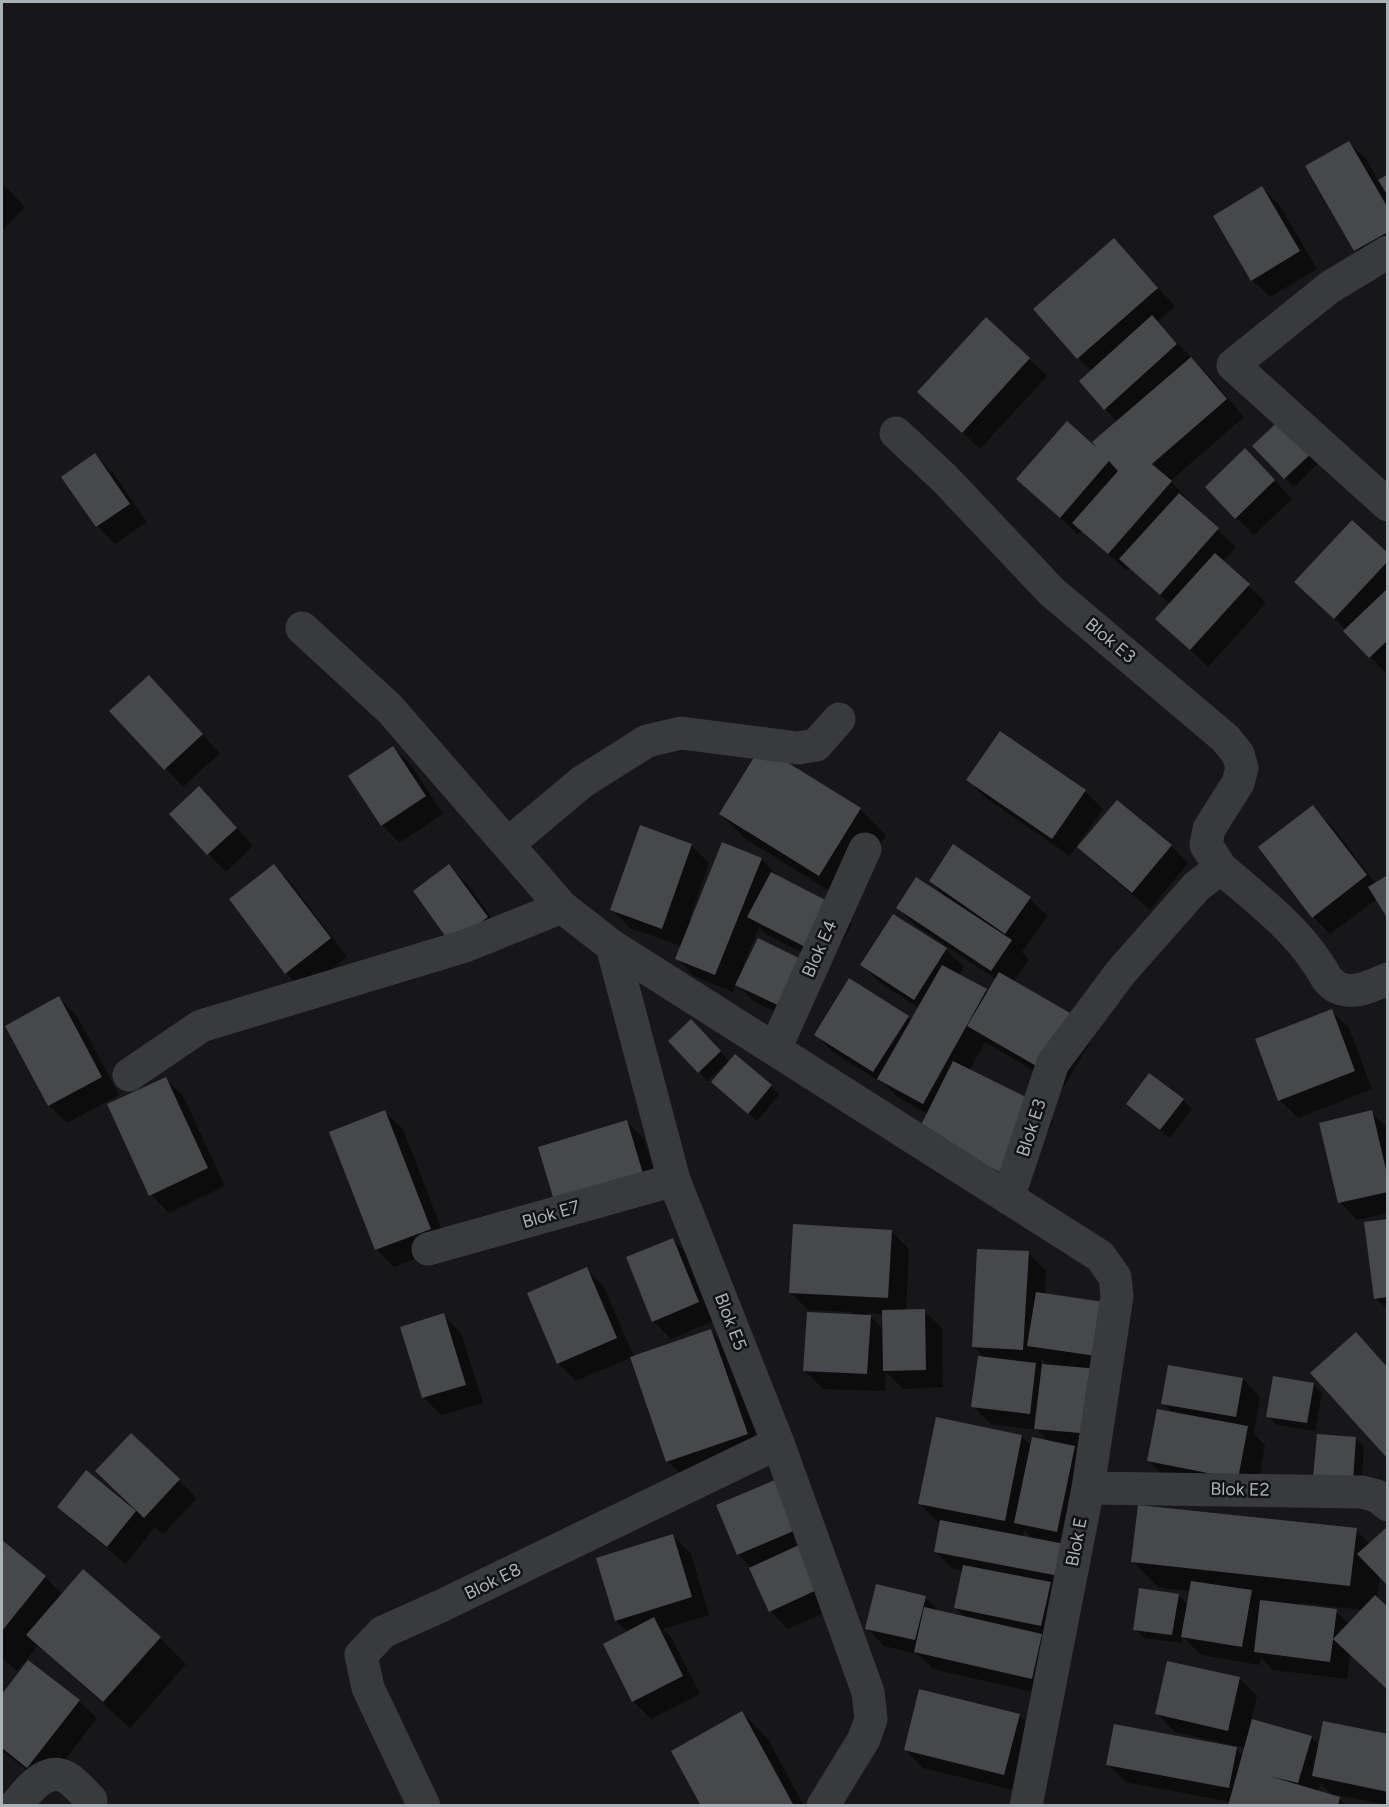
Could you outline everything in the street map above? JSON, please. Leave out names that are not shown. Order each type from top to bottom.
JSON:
[{"type":"street","points":[[1388,252],[1330,286],[1233,365],[1388,505]]},
{"type":"street","name":"Blok E3","points":[[896,433],[945,479],[1052,592],[1225,738],[1238,754],[1242,768],[1238,783],[1209,829],[1206,845],[1221,868],[1292,930],[1317,962],[1327,980],[1337,988],[1348,991],[1366,988],[1388,979]]},
{"type":"street","points":[[302,628],[390,709],[562,907],[612,946],[1008,1198]]},
{"type":"street","points":[[508,844],[582,782],[647,741],[681,733],[798,748],[816,745],[839,719]]},
{"type":"street","name":"Blok E4","points":[[775,1049],[865,849]]},
{"type":"street","name":"Blok E3","points":[[1008,1198],[1053,1063],[1121,972],[1197,886],[1221,868]]},
{"type":"street","points":[[129,1075],[201,1026],[465,946],[562,907]]},
{"type":"street","name":"Blok E5","points":[[612,946],[674,1180],[777,1443],[868,1692],[871,1719],[864,1739],[823,1806]]},
{"type":"street","name":"Blok E7","points":[[428,1249],[674,1180]]},
{"type":"street","name":"Blok E","points":[[1008,1198],[1100,1256],[1115,1277],[1117,1296],[1088,1488],[1026,1806]]},
{"type":"street","name":"Blok E8","points":[[424,1806],[368,1688],[361,1655],[383,1632],[777,1443]]},
{"type":"street","name":"Blok E2","points":[[1088,1488],[1362,1492],[1377,1496],[1388,1505]]},
{"type":"street","points":[[15,1806],[32,1786],[47,1776],[65,1776],[91,1800]]},
{"type":"building","points":[[1349,141],[1388,208],[1388,232],[1354,251],[1305,166]]},
{"type":"building","points":[[1388,174],[1388,196],[1378,180]]},
{"type":"building","points":[[1262,186],[1300,251],[1251,281],[1213,216]]},
{"type":"building","points":[[1114,238],[1158,288],[1077,359],[1033,309]]},
{"type":"building","points":[[1152,315],[1177,344],[1104,410],[1079,381]]},
{"type":"building","points":[[986,317],[1030,358],[962,433],[917,392]]},
{"type":"building","points":[[1191,357],[1227,399],[1152,464],[1172,481],[1108,554],[1072,523],[1118,471],[1109,461],[1060,518],[1016,479],[1067,421],[1097,448],[1092,442]]},
{"type":"building","points":[[1286,414],[1317,448],[1284,479],[1252,446]]},
{"type":"building","points":[[1245,448],[1275,480],[1235,519],[1205,487]]},
{"type":"building","points":[[95,453],[130,504],[96,527],[61,477]]},
{"type":"building","points":[[1179,493],[1219,528],[1160,595],[1119,559]]},
{"type":"building","points":[[1352,520],[1388,553],[1388,561],[1334,619],[1294,582]]},
{"type":"building","points":[[1215,553],[1250,584],[1190,650],[1155,619]]},
{"type":"building","points":[[1388,588],[1388,640],[1369,658],[1343,631]]},
{"type":"building","points":[[149,675],[203,734],[164,770],[109,711]]},
{"type":"building","points":[[1000,731],[1086,790],[1052,839],[966,780]]},
{"type":"building","points":[[393,746],[426,796],[381,826],[348,776]]},
{"type":"building","points":[[761,746],[861,808],[819,876],[719,814]]},
{"type":"building","points":[[199,786],[237,828],[207,855],[169,814]]},
{"type":"building","points":[[1117,800],[1172,845],[1132,893],[1077,847]]},
{"type":"building","points":[[1313,805],[1367,875],[1312,918],[1258,847]]},
{"type":"building","points":[[640,825],[692,844],[662,929],[610,910]]},
{"type":"building","points":[[722,842],[762,858],[715,975],[675,959]]},
{"type":"building","points":[[953,844],[1031,897],[1005,934],[929,881]]},
{"type":"building","points":[[274,864],[331,938],[285,974],[229,899]]},
{"type":"building","points":[[449,864],[488,917],[451,944],[413,891]]},
{"type":"building","points":[[771,872],[835,905],[811,950],[747,917]]},
{"type":"building","points":[[1388,875],[1388,919],[1368,887]]},
{"type":"building","points":[[916,877],[1012,940],[991,971],[896,908]]},
{"type":"building","points":[[893,914],[947,948],[914,1000],[860,965]]},
{"type":"building","points":[[758,938],[807,962],[784,1008],[735,985]]},
{"type":"building","points":[[942,965],[987,989],[923,1104],[877,1079]]},
{"type":"building","points":[[999,972],[1077,1017],[1045,1071],[967,1026]]},
{"type":"building","points":[[849,978],[909,1016],[873,1072],[814,1035]]},
{"type":"building","points":[[59,996],[102,1077],[48,1106],[5,1026]]},
{"type":"building","points":[[1332,1009],[1355,1071],[1278,1101],[1255,1039]]},
{"type":"building","points":[[691,1019],[721,1051],[698,1073],[668,1041]]},
{"type":"building","points":[[735,1054],[772,1085],[748,1114],[711,1082]]},
{"type":"building","points":[[953,1061],[1036,1102],[1000,1172],[918,1131]]},
{"type":"building","points":[[1149,1073],[1184,1099],[1160,1130],[1126,1104]]},
{"type":"building","points":[[166,1077],[208,1168],[149,1196],[107,1104]]},
{"type":"building","points":[[385,1110],[431,1229],[375,1250],[329,1132]]},
{"type":"building","points":[[1372,1110],[1388,1178],[1388,1192],[1338,1203],[1319,1123]]},
{"type":"building","points":[[627,1120],[644,1177],[555,1204],[538,1147]]},
{"type":"building","points":[[1388,1219],[1388,1297],[1374,1299],[1364,1222]]},
{"type":"building","points":[[793,1224],[892,1230],[888,1298],[789,1293]]},
{"type":"building","points":[[673,1238],[699,1302],[652,1322],[626,1257]]},
{"type":"building","points":[[977,1249],[1029,1251],[1023,1350],[972,1347]]},
{"type":"building","points":[[587,1267],[617,1338],[557,1364],[527,1293]]},
{"type":"building","points":[[1036,1292],[1111,1303],[1103,1357],[1027,1346]]},
{"type":"building","points":[[925,1309],[926,1370],[883,1371],[882,1310]]},
{"type":"building","points":[[807,1312],[871,1315],[867,1374],[803,1371]]},
{"type":"building","points":[[444,1313],[466,1385],[422,1398],[400,1327]]},
{"type":"building","points":[[711,1329],[748,1434],[666,1462],[630,1357]]},
{"type":"building","points":[[1356,1332],[1388,1368],[1388,1459],[1310,1373]]},
{"type":"building","points":[[978,1356],[1036,1363],[1030,1414],[971,1407]]},
{"type":"building","points":[[1042,1364],[1099,1369],[1092,1434],[1034,1429]]},
{"type":"building","points":[[1168,1365],[1243,1378],[1236,1417],[1161,1404]]},
{"type":"building","points":[[1273,1376],[1314,1383],[1307,1423],[1266,1417]]},
{"type":"building","points":[[1157,1409],[1248,1426],[1238,1479],[1147,1461]]},
{"type":"building","points":[[936,1417],[1022,1435],[1005,1521],[918,1504]]},
{"type":"building","points":[[131,1433],[180,1479],[144,1518],[95,1471]]},
{"type":"building","points":[[1317,1434],[1356,1437],[1353,1481],[1313,1477]]},
{"type":"building","points":[[1032,1437],[1075,1446],[1057,1532],[1014,1523]]},
{"type":"building","points":[[86,1470],[136,1511],[107,1547],[57,1507]]},
{"type":"building","points":[[782,1477],[803,1527],[737,1555],[716,1505]]},
{"type":"building","points":[[1138,1505],[1357,1528],[1350,1586],[1131,1562]]},
{"type":"building","points":[[940,1520],[1065,1544],[1059,1576],[934,1552]]},
{"type":"building","points":[[1386,1528],[1388,1530],[1388,1586],[1357,1554]]},
{"type":"building","points":[[673,1534],[692,1597],[615,1621],[596,1558]]},
{"type":"building","points":[[2,1540],[46,1576],[2,1631]]},
{"type":"building","points":[[801,1544],[821,1588],[769,1612],[749,1568]]},
{"type":"building","points":[[963,1565],[1051,1582],[1041,1626],[954,1608]]},
{"type":"building","points":[[83,1569],[161,1637],[103,1702],[26,1635]]},
{"type":"building","points":[[1191,1581],[1252,1590],[1242,1647],[1181,1637]]},
{"type":"building","points":[[876,1584],[926,1596],[915,1640],[865,1629]]},
{"type":"building","points":[[1139,1588],[1179,1594],[1172,1635],[1133,1630]]},
{"type":"building","points":[[1375,1595],[1388,1607],[1388,1690],[1333,1639]]},
{"type":"building","points":[[1260,1600],[1337,1609],[1330,1662],[1254,1652]]},
{"type":"building","points":[[924,1607],[1042,1634],[1032,1679],[914,1652]]},
{"type":"building","points":[[654,1617],[683,1676],[632,1702],[603,1644]]},
{"type":"building","points":[[28,1660],[80,1700],[27,1768],[2,1748],[2,1694]]},
{"type":"building","points":[[1167,1661],[1240,1677],[1228,1731],[1155,1714]]},
{"type":"building","points":[[919,1689],[1020,1714],[1004,1775],[904,1750]]},
{"type":"building","points":[[742,1711],[794,1806],[701,1806],[671,1751]]},
{"type":"building","points":[[1252,1719],[1312,1736],[1298,1783],[1269,1776],[1340,1797],[1338,1806],[1228,1806]]},
{"type":"building","points":[[1323,1721],[1388,1734],[1388,1792],[1312,1776]]},
{"type":"building","points":[[1114,1724],[1237,1747],[1229,1788],[1106,1765]]}]
